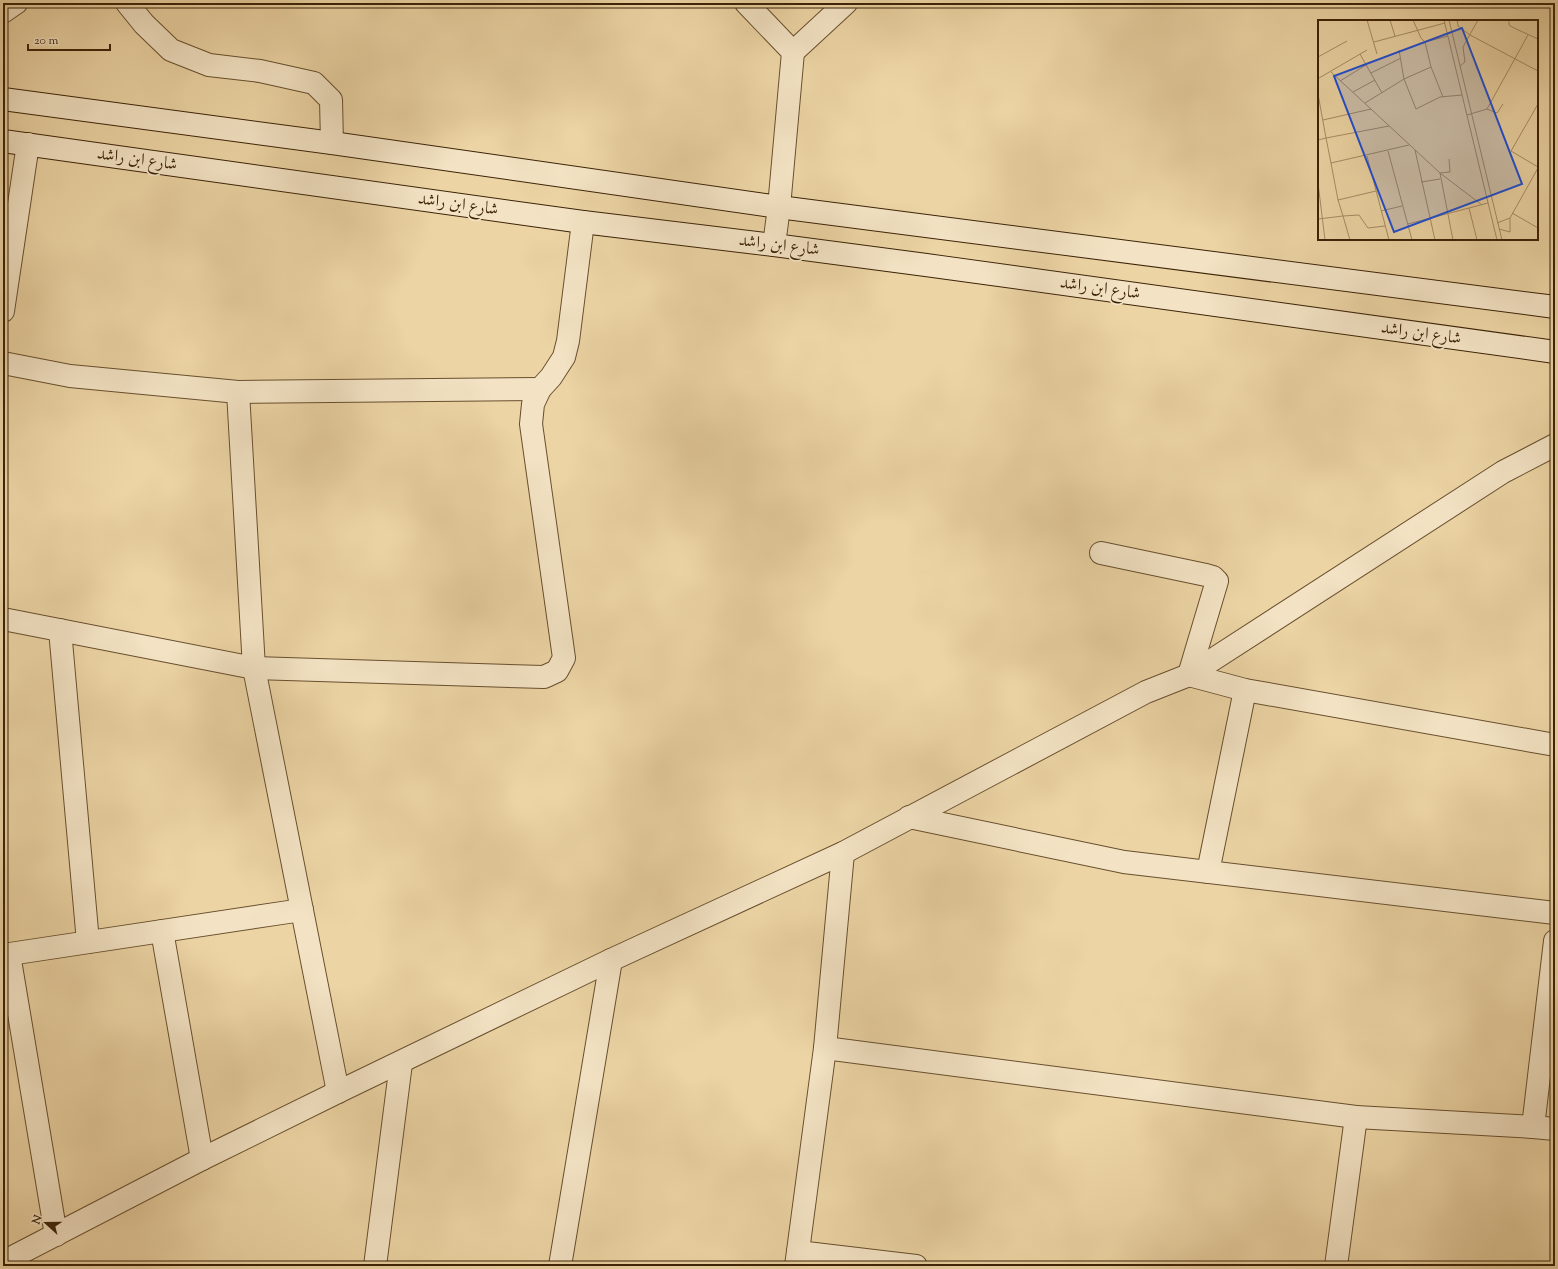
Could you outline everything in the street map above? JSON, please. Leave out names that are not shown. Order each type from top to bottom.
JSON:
[{"type":"street","points":[[3,12],[16,3]]},
{"type":"street","points":[[127,3],[144,24],[171,50],[209,65],[260,71],[314,83],[331,100],[332,143]]},
{"type":"street","points":[[746,3],[793,52]]},
{"type":"street","points":[[774,245],[779,207],[793,52],[846,3]]},
{"type":"street","points":[[3,99],[332,143],[779,207],[1555,306]]},
{"type":"street","name":"شارع ابن راشد","points":[[3,141],[583,222],[774,245],[1555,352]]},
{"type":"street","points":[[3,311],[28,144]]},
{"type":"street","points":[[3,619],[254,668],[544,677],[557,671],[564,658],[531,424],[533,404],[540,388],[551,376],[564,357],[568,341],[583,222]]},
{"type":"street","points":[[3,363],[70,376],[238,392],[540,388]]},
{"type":"street","points":[[238,392],[254,668],[338,1092]]},
{"type":"street","points":[[3,1262],[202,1159],[338,1092],[401,1063],[611,960],[843,853],[1146,692],[1189,675],[1503,472],[1555,445]]},
{"type":"street","points":[[1101,552],[1206,575],[1213,577],[1217,581],[1189,675]]},
{"type":"street","points":[[60,630],[88,942]]},
{"type":"street","points":[[1189,675],[1245,690],[1555,745]]},
{"type":"street","points":[[1208,872],[1245,690]]},
{"type":"street","points":[[909,818],[1124,862],[1555,914]]},
{"type":"street","points":[[843,853],[825,1048],[797,1259],[916,1266]]},
{"type":"street","points":[[56,1235],[6,954],[302,910]]},
{"type":"street","points":[[162,931],[202,1159]]},
{"type":"street","points":[[1533,1126],[1555,941]]},
{"type":"street","points":[[560,1266],[611,960]]},
{"type":"street","points":[[825,1048],[1356,1117],[1533,1126],[1555,1129]]},
{"type":"street","points":[[375,1266],[401,1063]]},
{"type":"street","points":[[1336,1266],[1356,1117]]}]
